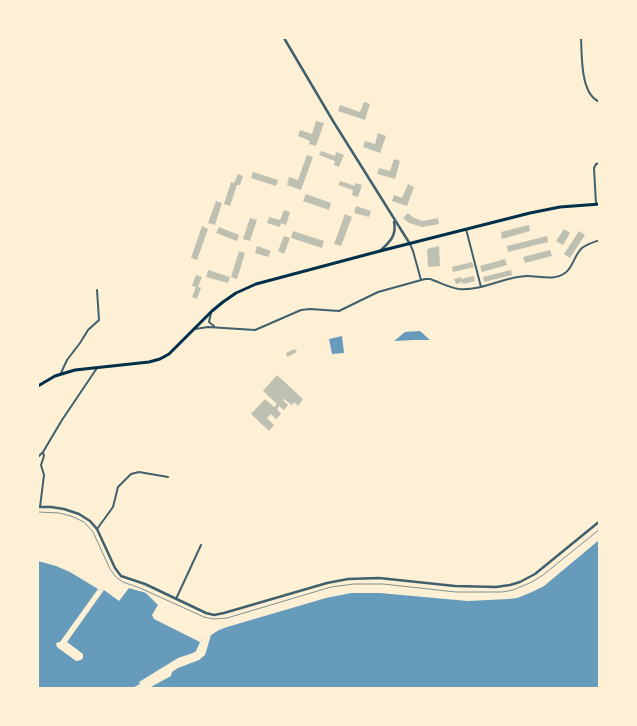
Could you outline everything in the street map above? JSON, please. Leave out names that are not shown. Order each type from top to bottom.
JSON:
[{"type":"main road","points":[[38,386],[61,373],[160,359],[174,350],[212,311],[236,293],[256,284],[542,210],[598,204]]},
{"type":"street","points":[[284,38],[333,121],[410,244],[421,280]]},
{"type":"street","points":[[581,38],[584,77],[592,97],[600,102]]},
{"type":"street","points":[[598,204],[595,166],[600,163]]},
{"type":"street","points":[[595,183],[600,182]]},
{"type":"street","points":[[380,251],[393,237],[395,230],[394,220]]},
{"type":"street","points":[[466,229],[481,287]]},
{"type":"street","points":[[194,329],[216,327],[258,329],[301,310],[344,309],[378,292],[421,280],[430,279],[460,289],[481,287],[523,276],[548,278],[561,276],[568,271],[582,248],[600,240]]},
{"type":"street","points":[[61,373],[67,360],[88,330],[99,320],[96,290]]},
{"type":"street","points":[[212,311],[209,316],[210,322],[212,326],[216,327]]},
{"type":"street","points":[[38,457],[97,368]]},
{"type":"street","points":[[43,452],[44,456],[40,465],[44,475],[39,507],[60,508],[87,518],[97,529],[113,565],[121,576],[145,584],[206,613],[217,614],[348,578],[379,578],[455,586],[496,587],[510,585],[535,574],[600,521]]},
{"type":"street","points":[[97,529],[112,510],[118,487],[131,474],[139,472],[168,477]]},
{"type":"street","points":[[176,599],[201,545]]},
{"type":"path","points":[[38,512],[59,513],[84,522],[93,532],[113,574],[120,580],[212,619],[227,618],[331,587],[354,584],[383,584],[456,592],[502,592],[513,590],[543,575],[600,529]]},
{"type":"water","points":[[420,331],[430,340],[394,341],[405,332]]},
{"type":"water","points":[[342,336],[344,353],[332,354],[329,339]]},
{"type":"water","points":[[599,540],[599,688],[38,688],[38,561],[70,572],[98,589],[104,590],[119,601],[129,588],[146,593],[158,605],[152,615],[154,619],[200,642],[227,627],[326,598],[351,593],[380,593],[468,601],[517,598],[544,586]]},
{"type":"pier","points":[[98,589],[104,590],[67,642],[83,654],[81,660],[76,661],[57,647],[56,643],[60,642]]},
{"type":"pier","points":[[211,635],[205,655],[199,660],[178,668],[172,672],[171,676],[149,688],[132,688],[178,658],[196,651],[200,642]]},
{"type":"building","points":[[364,102],[370,104],[365,120],[338,111],[340,105],[360,112]]},
{"type":"building","points":[[316,121],[324,123],[316,146],[309,144],[310,141],[298,136],[300,130],[312,134]]},
{"type":"building","points":[[378,133],[386,136],[380,153],[363,147],[365,141],[375,144]]},
{"type":"building","points":[[321,151],[335,156],[336,152],[344,155],[339,167],[334,165],[335,161],[319,155]]},
{"type":"building","points":[[307,155],[313,157],[301,190],[287,185],[289,177],[298,180]]},
{"type":"building","points":[[394,159],[400,161],[395,179],[377,174],[379,168],[390,171]]},
{"type":"building","points":[[253,172],[278,180],[276,186],[251,178]]},
{"type":"building","points":[[238,174],[243,176],[240,185],[237,185],[230,206],[224,204],[231,182],[234,183]]},
{"type":"building","points":[[340,181],[355,186],[355,183],[362,185],[358,197],[352,195],[353,190],[338,185]]},
{"type":"building","points":[[408,184],[414,187],[407,206],[392,201],[394,195],[402,198]]},
{"type":"building","points":[[306,194],[331,203],[329,210],[303,201]]},
{"type":"building","points":[[216,201],[222,203],[215,225],[208,223]]},
{"type":"building","points":[[356,206],[371,211],[369,217],[354,213]]},
{"type":"building","points":[[284,210],[290,212],[286,225],[281,223],[280,227],[267,223],[269,217],[280,220]]},
{"type":"building","points":[[408,213],[422,221],[438,218],[439,224],[422,227],[409,223],[403,218]]},
{"type":"building","points":[[345,214],[352,217],[341,246],[334,244]]},
{"type":"building","points":[[250,218],[257,220],[250,241],[243,239]]},
{"type":"building","points":[[529,225],[530,231],[502,239],[501,232]]},
{"type":"building","points":[[202,226],[208,229],[197,260],[191,258]]},
{"type":"building","points":[[219,227],[239,235],[237,241],[216,233]]},
{"type":"building","points":[[564,229],[570,233],[563,245],[556,241]]},
{"type":"building","points":[[293,231],[324,241],[322,248],[291,238]]},
{"type":"building","points":[[579,231],[585,235],[570,258],[564,254]]},
{"type":"building","points":[[284,236],[290,238],[284,254],[278,251]]},
{"type":"building","points":[[547,236],[548,242],[508,252],[507,246]]},
{"type":"building","points":[[257,246],[271,251],[268,257],[255,253]]},
{"type":"building","points":[[439,246],[440,266],[428,267],[427,249]]},
{"type":"building","points":[[550,250],[552,256],[525,263],[523,257]]},
{"type":"building","points":[[239,251],[245,253],[237,279],[231,277]]},
{"type":"building","points":[[505,259],[507,265],[482,272],[480,266]]},
{"type":"building","points":[[472,262],[474,267],[453,272],[452,267]]},
{"type":"building","points":[[208,270],[230,277],[228,283],[206,277]]},
{"type":"building","points":[[511,270],[512,275],[484,282],[483,277]]},
{"type":"building","points":[[196,275],[202,277],[198,287],[201,288],[197,299],[192,297],[196,287],[192,286]]},
{"type":"building","points":[[474,276],[475,281],[463,284],[463,282],[456,284],[454,279],[461,277],[461,279]]},
{"type":"building","points":[[295,349],[297,352],[287,357],[286,353]]},
{"type":"building","points":[[277,375],[303,399],[298,406],[294,402],[292,405],[284,399],[288,405],[284,410],[279,406],[277,409],[281,414],[276,419],[271,414],[267,418],[274,425],[269,431],[251,414],[265,399],[274,407],[277,404],[263,391]]}]
